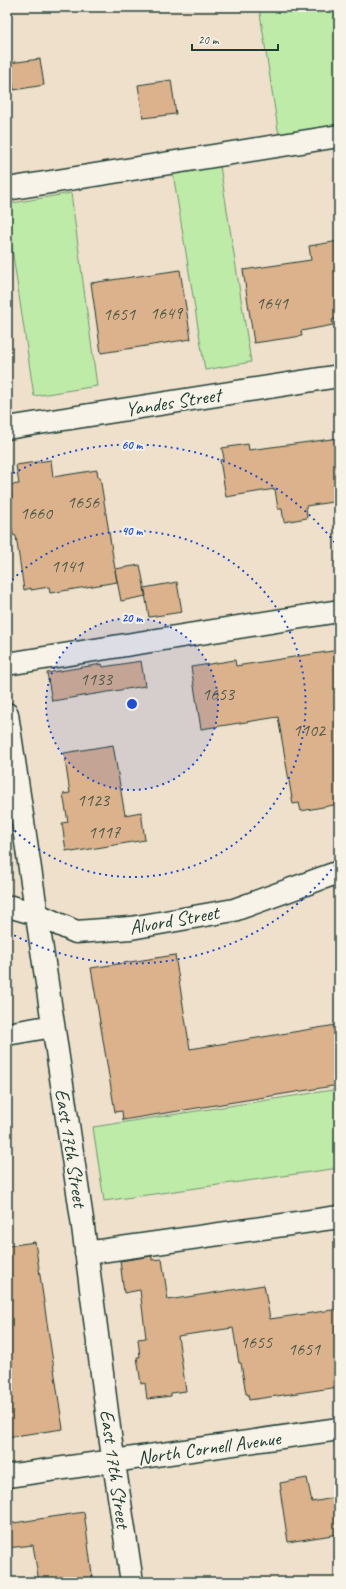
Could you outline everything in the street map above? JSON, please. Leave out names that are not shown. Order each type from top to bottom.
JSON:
[{"type":"street","points":[[7,189],[339,136]]},
{"type":"street","name":"Yandes Street","points":[[7,428],[339,376]]},
{"type":"street","points":[[7,664],[339,611]]},
{"type":"street","name":"East 17th Street","points":[[7,714],[86,1253],[132,1582]]},
{"type":"street","name":"Alvord Street","points":[[7,908],[12,907],[36,914],[76,932],[131,928],[234,910],[339,872]]},
{"type":"street","points":[[7,1034],[53,1026]]},
{"type":"street","points":[[86,1253],[339,1217]]},
{"type":"street","name":"North Cornell Avenue","points":[[7,1476],[339,1429]]},
{"type":"green space","points":[[259,7],[339,7],[339,126],[279,136]]},
{"type":"green space","points":[[220,166],[251,362],[205,370],[173,173]]},
{"type":"green space","points":[[71,193],[97,386],[34,396],[7,215],[7,204]]},
{"type":"green space","points":[[339,1089],[339,1168],[104,1201],[93,1127]]},
{"type":"building","points":[[40,59],[44,85],[14,90],[9,63]]},
{"type":"building","points":[[171,80],[176,114],[143,118],[138,85]]},
{"type":"building","points":[[339,241],[339,318],[332,320],[333,325],[301,331],[302,336],[254,343],[243,270],[311,260],[309,246]]},
{"type":"building","points":[[180,270],[191,339],[101,353],[91,283]]},
{"type":"building","points":[[339,438],[339,501],[306,506],[307,518],[284,522],[282,509],[278,509],[275,489],[226,497],[220,460],[224,459],[222,448],[248,444],[249,450]]},
{"type":"building","points":[[51,460],[53,477],[97,470],[98,477],[100,477],[115,569],[140,565],[146,596],[121,601],[115,570],[117,582],[50,593],[49,587],[24,590],[16,536],[13,535],[7,499],[12,499],[10,485],[19,484],[16,465]]},
{"type":"building","points":[[177,582],[182,612],[149,617],[144,588]]},
{"type":"building","points":[[339,650],[339,804],[301,811],[299,803],[293,804],[278,717],[201,729],[191,667],[235,660],[236,666]]},
{"type":"building","points":[[141,661],[145,686],[52,701],[47,673],[102,664],[103,667]]},
{"type":"building","points":[[113,745],[125,815],[141,812],[145,840],[72,852],[71,850],[66,851],[62,823],[68,822],[63,794],[70,793],[64,753]]},
{"type":"building","points":[[175,955],[190,1049],[336,1025],[339,1047],[339,1085],[123,1120],[122,1111],[115,1112],[91,968]]},
{"type":"building","points":[[35,1242],[63,1429],[7,1437],[7,1246]]},
{"type":"building","points":[[152,1256],[152,1260],[162,1259],[168,1300],[264,1285],[270,1319],[339,1309],[339,1387],[249,1400],[248,1394],[246,1394],[241,1363],[239,1363],[233,1328],[178,1336],[186,1391],[171,1393],[171,1396],[147,1399],[145,1383],[141,1384],[137,1357],[140,1357],[138,1339],[146,1338],[140,1290],[124,1293],[120,1261]]},
{"type":"building","points":[[307,1478],[312,1502],[339,1497],[339,1534],[288,1542],[280,1483]]},
{"type":"building","points":[[84,1512],[93,1582],[39,1582],[33,1545],[7,1548],[7,1524]]}]
